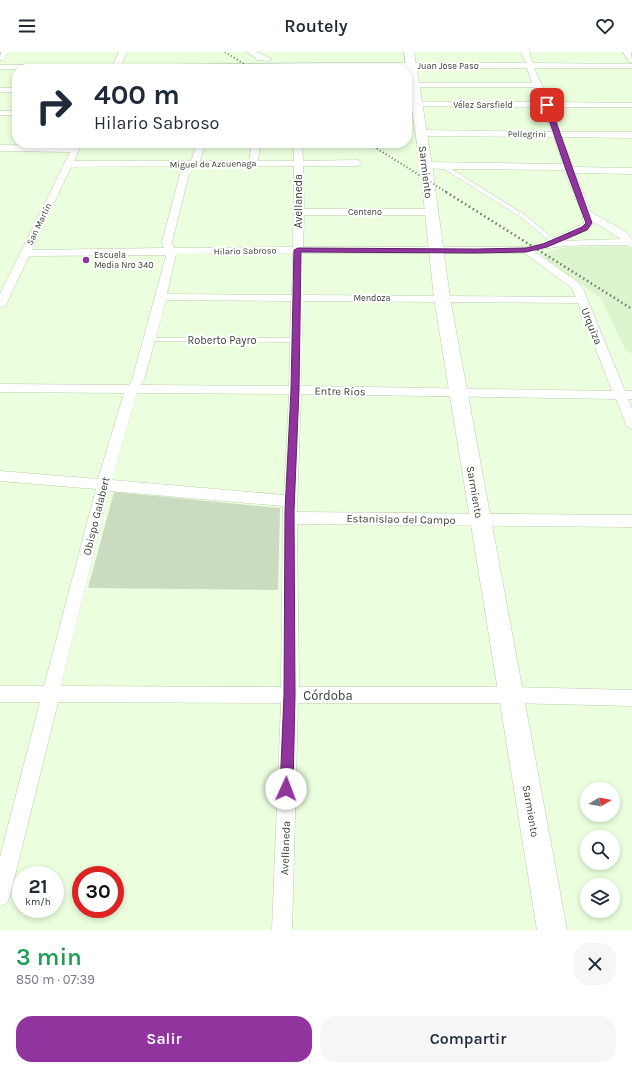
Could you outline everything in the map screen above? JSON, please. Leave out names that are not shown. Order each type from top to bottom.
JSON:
[{"type":"street","points":[[0,58],[5,52]]},
{"type":"street","points":[[117,64],[123,52]]},
{"type":"street","points":[[251,52],[261,58],[266,64]]},
{"type":"street","points":[[267,64],[272,52]]},
{"type":"street","name":"Sarmiento","points":[[409,52],[411,64]]},
{"type":"street","points":[[525,52],[558,134],[568,168],[587,214],[589,223],[587,226],[549,243]]},
{"type":"street","points":[[627,52],[632,60]]},
{"type":"street","name":"Juan Jose Paso","points":[[285,64],[321,62],[366,64]]},
{"type":"street","name":"Juan Jose Paso","points":[[412,66],[632,66]]},
{"type":"street","name":"Juan Jose Paso","points":[[0,67],[12,67]]},
{"type":"street","name":"Sarmiento","points":[[412,72],[414,85],[412,105],[421,133],[435,166],[432,212],[442,298],[552,930]]},
{"type":"street","points":[[414,85],[537,85]]},
{"type":"street","points":[[0,90],[12,90]]},
{"type":"street","name":"Vélez Sarsfield","points":[[412,105],[632,105]]},
{"type":"street","points":[[0,113],[12,114]]},
{"type":"street","name":"Pellegrini","points":[[421,133],[632,135]]},
{"type":"street","points":[[0,148],[12,148]]},
{"type":"street","name":"San Martín","points":[[0,305],[4,287],[25,253],[75,148]]},
{"type":"street","name":"Obispo Galabert","points":[[0,896],[104,484],[128,397],[138,380],[161,297],[171,256],[168,252],[167,242],[185,174],[197,159],[200,148]]},
{"type":"street","points":[[253,163],[255,148]]},
{"type":"street","name":"Avellaneda","points":[[282,930],[290,695],[290,501],[295,390],[299,212],[298,148]]},
{"type":"street","name":"Miguel de Azcuenaga","points":[[68,164],[358,163]]},
{"type":"street","points":[[435,166],[568,168],[632,171]]},
{"type":"street","name":"Centeno","points":[[299,212],[432,212]]},
{"type":"street","points":[[587,214],[622,234],[631,243]]},
{"type":"street","name":"Hilario Sabroso","points":[[25,253],[298,250],[526,250],[549,243],[631,243]]},
{"type":"street","name":"Urquiza","points":[[526,250],[575,285],[626,395],[632,424]]},
{"type":"street","name":"Mendoza","points":[[161,297],[582,300]]},
{"type":"street","name":"Entre Ríos","points":[[0,388],[134,388],[626,395]]},
{"type":"street","points":[[0,476],[290,501]]},
{"type":"street","name":"Estanislao del Campo","points":[[290,518],[632,521]]},
{"type":"street","name":"Córdoba","points":[[0,694],[511,696],[632,698]]},
{"type":"lane","points":[[435,166],[523,216],[549,243]]},
{"type":"lane","name":"Roberto Payro","points":[[149,340],[296,340]]},
{"type":"shaded area","points":[[625,246],[632,249],[632,354],[625,349],[601,298],[545,259],[544,256],[548,252],[567,247]]},
{"type":"shaded area","points":[[114,492],[280,508],[278,590],[88,588]]},
{"type":"railway","points":[[225,52],[244,64]]},
{"type":"railway","points":[[376,148],[448,193]]},
{"type":"railway","points":[[446,192],[632,309]]},
{"type":"place","name":"Escuela Media Nro 340","points":[[86,260]]},
{"type":"route","points":[[286,789],[290,695],[290,511],[295,390],[298,250],[526,250],[545,245],[584,228],[589,223],[587,214],[569,170],[547,105]]}]
